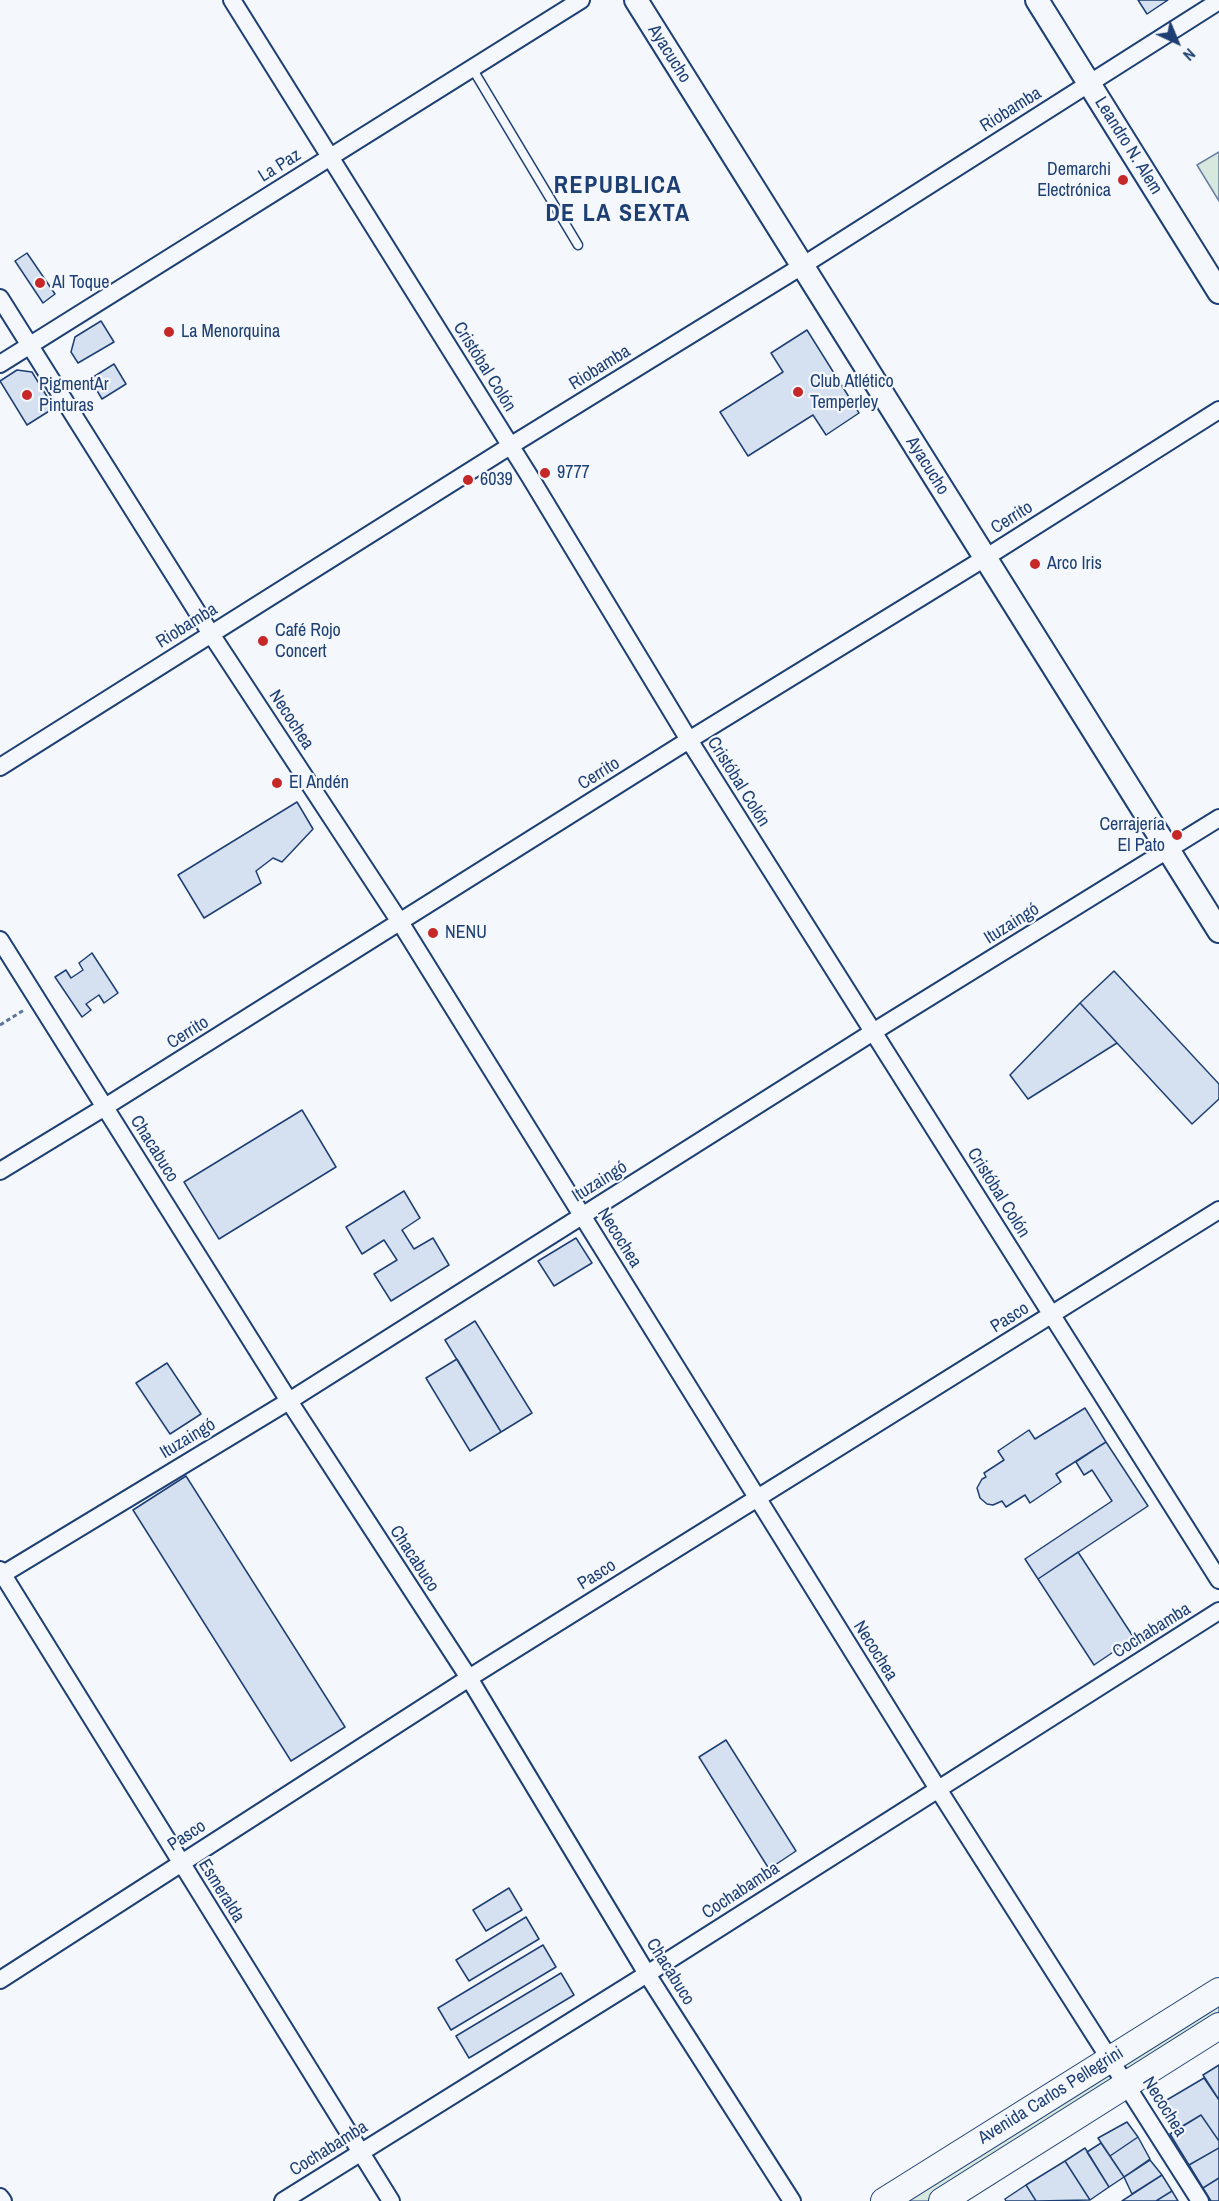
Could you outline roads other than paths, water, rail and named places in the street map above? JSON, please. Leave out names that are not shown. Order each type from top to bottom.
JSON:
[{"type":"main road","name":"Ayacucho","points":[[636,0],[1219,931]]},
{"type":"main road","name":"Leandro N. Alem","points":[[1037,0],[1219,292]]},
{"type":"main road","name":"Avenida Carlos Pellegrini","points":[[884,2201],[1219,1990]]},
{"type":"main road","name":"Avenida Carlos Pellegrini","points":[[942,2201],[1219,2026]]},
{"type":"street","name":"Cristóbal Colón","points":[[232,0],[510,446],[689,740],[1219,1580]]},
{"type":"street","name":"La Paz","points":[[0,364],[581,0]]},
{"type":"street","name":"Riobamba","points":[[0,767],[510,446],[802,266],[1219,1]]},
{"type":"street","name":"Necochea","points":[[0,298],[211,634],[400,922],[938,1789],[1200,2201]]},
{"type":"street","name":"Cerrito","points":[[0,1171],[1219,410]]},
{"type":"street","name":"Ituzaingó","points":[[1,1573],[289,1401],[873,1032],[1219,818]]},
{"type":"street","name":"Chacabuco","points":[[0,940],[289,1401],[469,1678],[647,1974],[792,2201]]},
{"type":"street","name":"Pasco","points":[[0,1980],[469,1678],[1219,1210]]},
{"type":"street","name":"Esmeralda","points":[[1,1573],[391,2201]]},
{"type":"street","name":"Cochabamba","points":[[283,2201],[647,1974],[1219,1611]]},
{"type":"street","points":[[0,2197],[3,2201]]},
{"type":"lane","points":[[472,68],[578,244]]},
{"type":"place","name":"Demarchi Electrónica","points":[[1123,180]]},
{"type":"place","name":"Al Toque","points":[[40,283]]},
{"type":"place","name":"La Menorquina","points":[[169,332]]},
{"type":"place","name":"Club Atlético Temperley","points":[[798,392]]},
{"type":"place","name":"PigmentAr Pinturas","points":[[27,395]]},
{"type":"place","name":"9777","points":[[545,473]]},
{"type":"place","name":"6039","points":[[468,480]]},
{"type":"place","name":"Arco Iris","points":[[1035,564]]},
{"type":"place","name":"Café Rojo Concert","points":[[263,641]]},
{"type":"place","name":"El Andén","points":[[277,783]]},
{"type":"place","name":"Cerrajería El Pato","points":[[1177,835]]},
{"type":"place","name":"NENU","points":[[433,933]]},
{"type":"district","name":"REPUBLICA DE LA SEXTA","points":[[618,201]]}]
